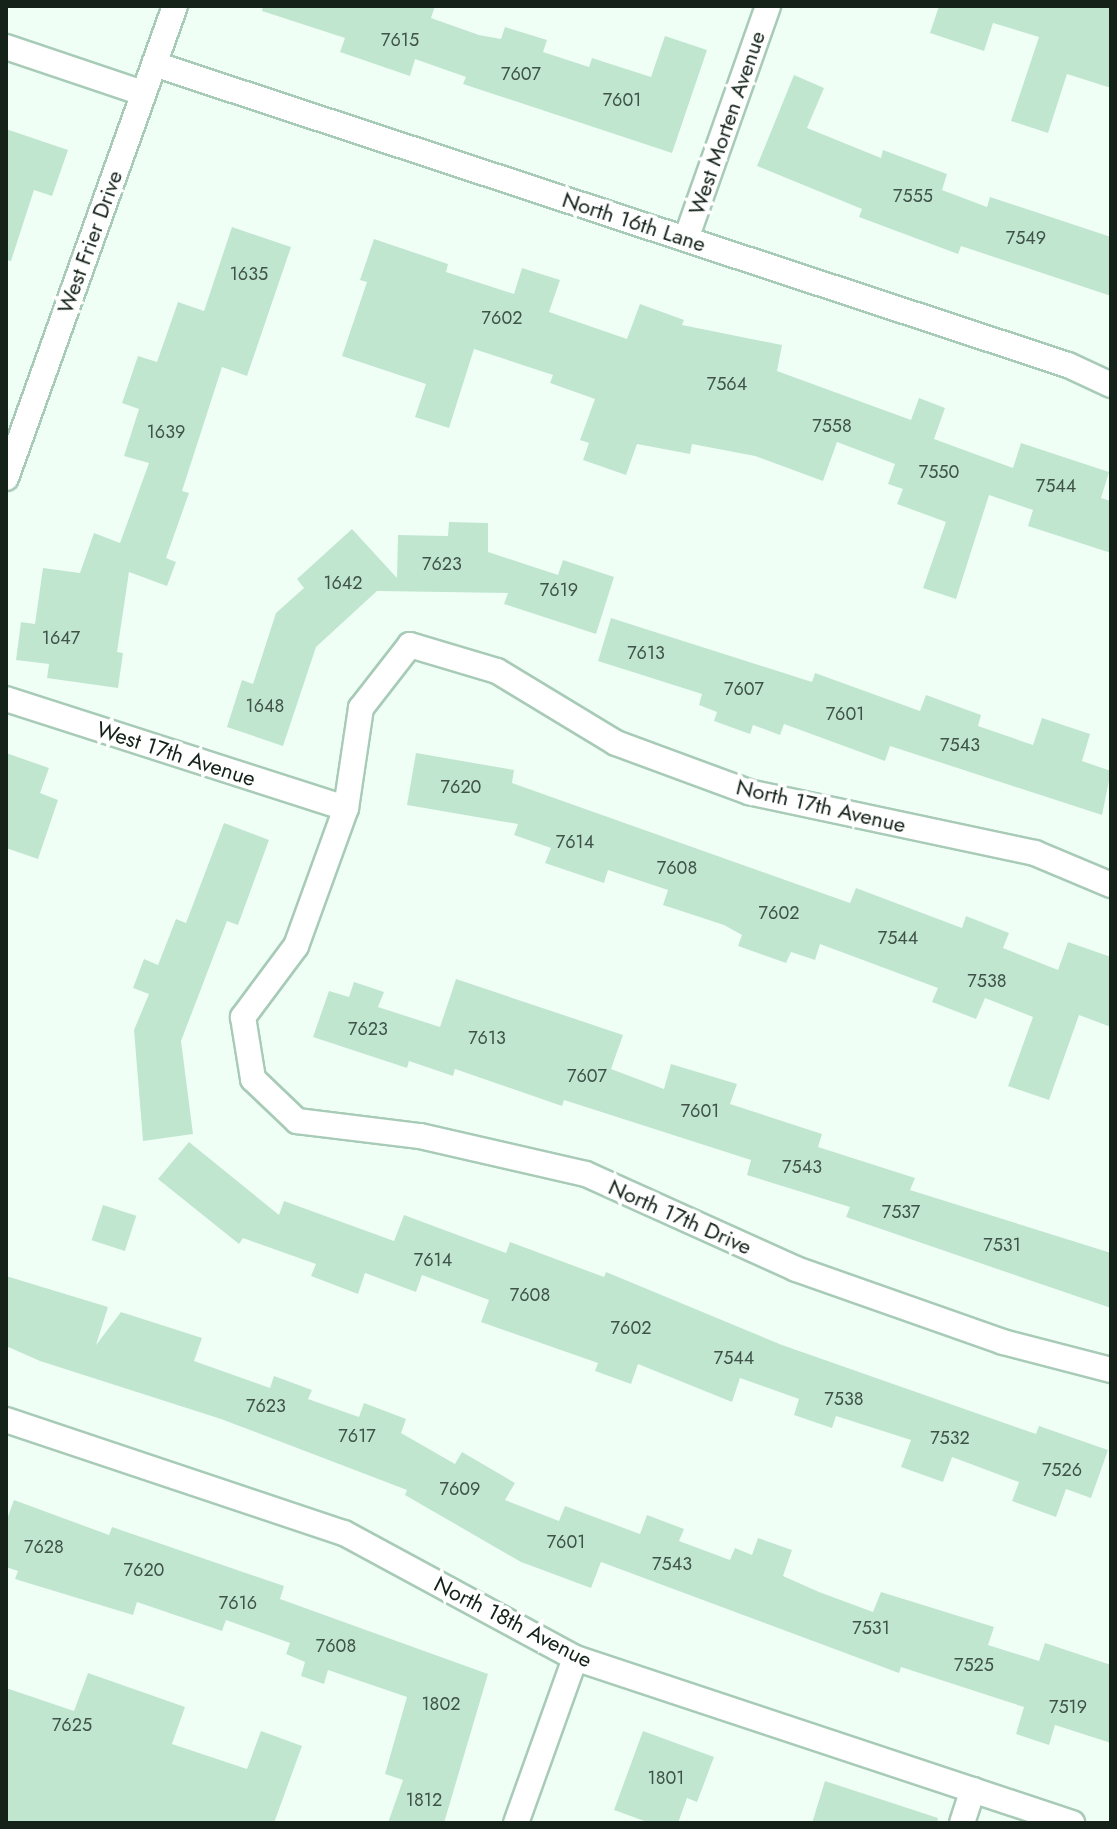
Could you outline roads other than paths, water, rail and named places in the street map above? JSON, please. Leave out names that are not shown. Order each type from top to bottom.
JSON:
[{"type":"street","name":"West Frier Drive","points":[[6,478],[175,6]]},
{"type":"street","name":"West Morten Avenue","points":[[686,239],[768,6]]},
{"type":"street","points":[[6,47],[143,93]]},
{"type":"street","name":"North 16th Lane","points":[[154,64],[1068,365],[1111,385]]},
{"type":"street","name":"North 17th Avenue","points":[[346,808],[361,708],[410,645],[497,671],[616,743],[749,792],[1035,853],[1111,885]]},
{"type":"street","name":"West 17th Avenue","points":[[6,699],[346,808]]},
{"type":"street","name":"North 17th Drive","points":[[346,808],[296,946],[243,1017],[253,1079],[297,1121],[420,1136],[586,1174],[796,1269],[1003,1342],[1111,1370]]},
{"type":"street","name":"North 18th Avenue","points":[[6,1420],[344,1533],[575,1658],[1072,1823]]},
{"type":"street","points":[[516,1823],[575,1658]]},
{"type":"street","points":[[962,1823],[973,1790]]}]
